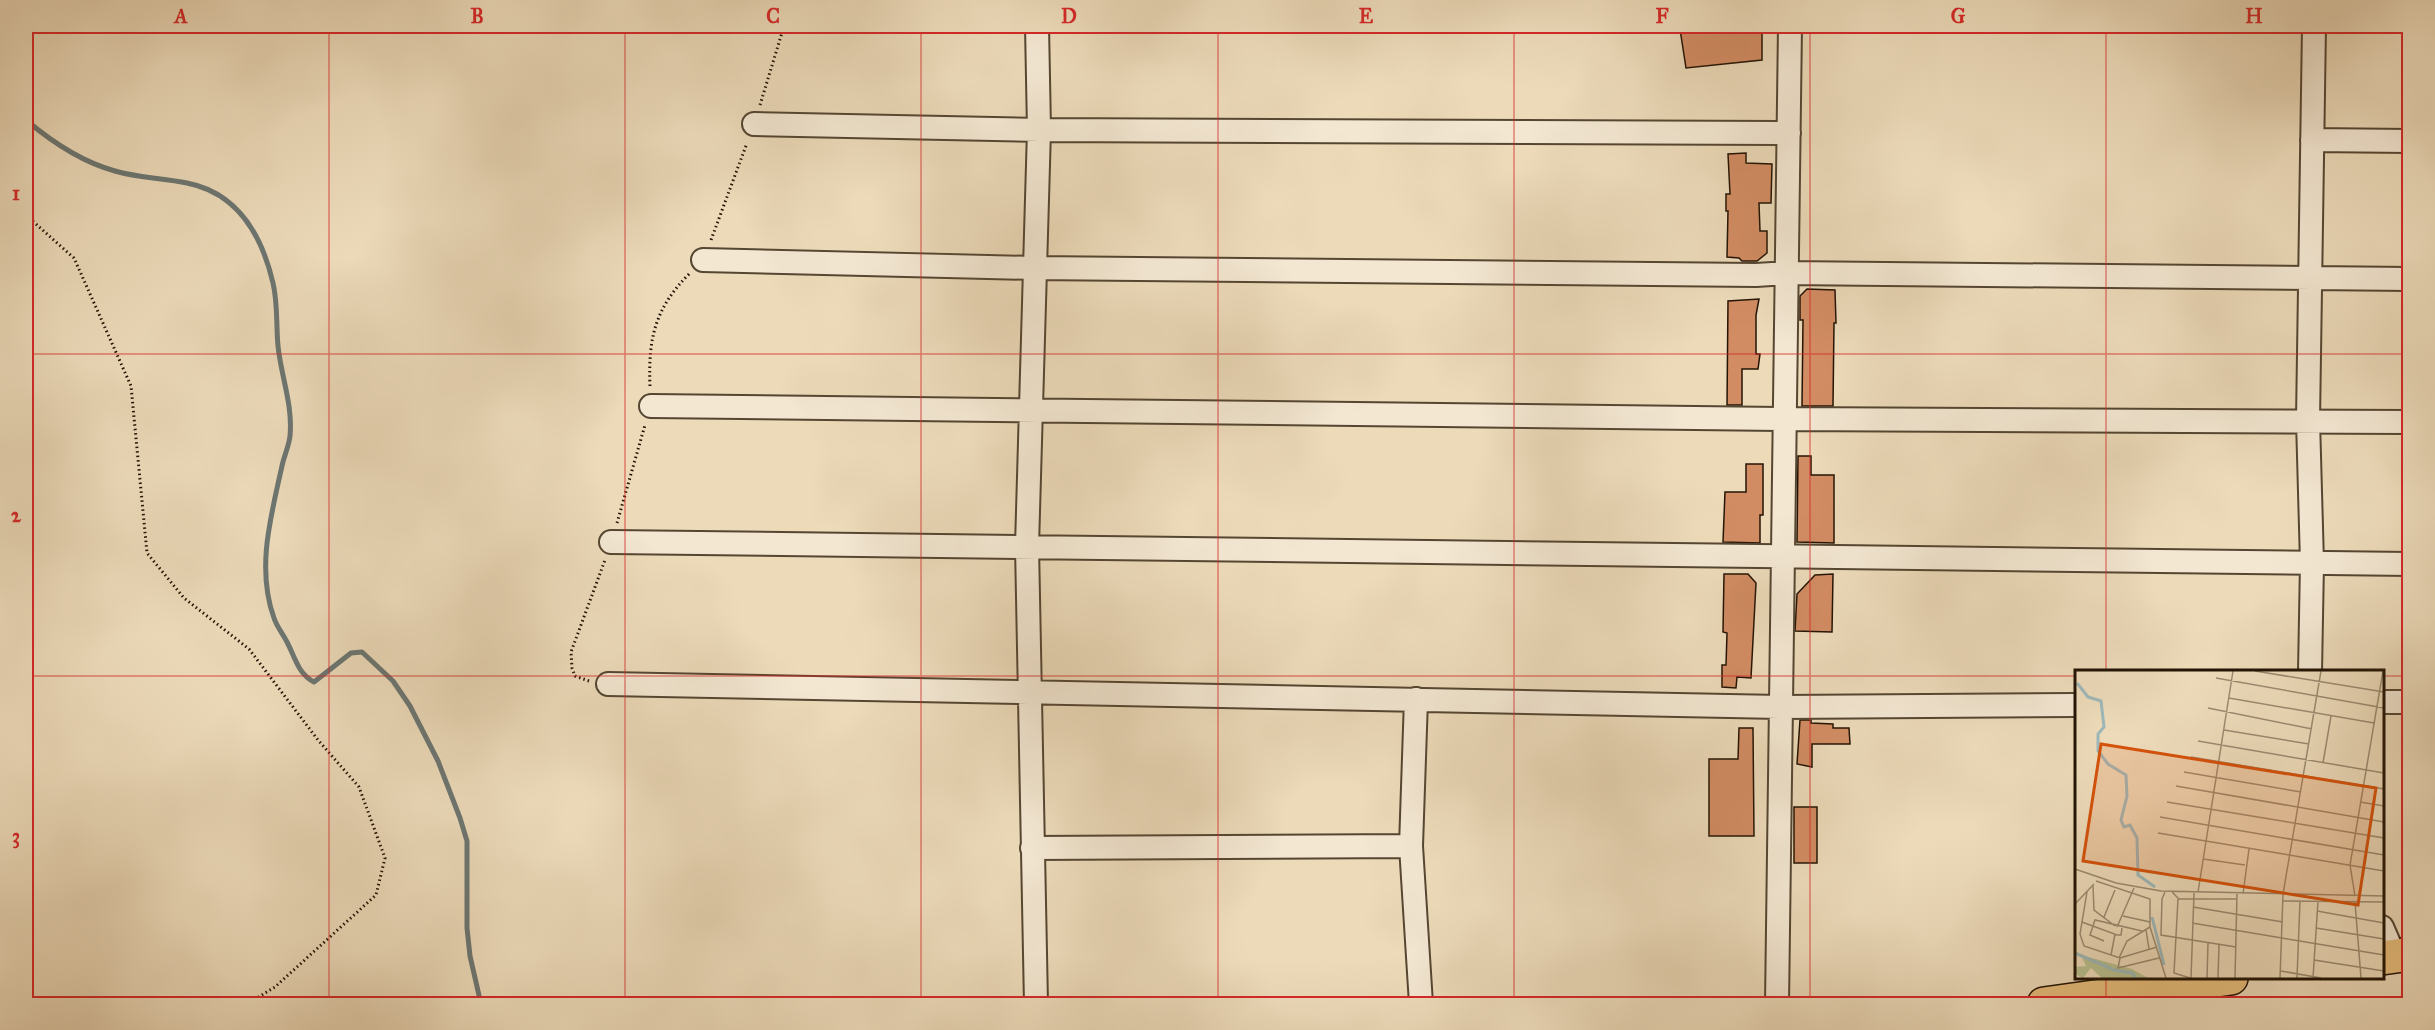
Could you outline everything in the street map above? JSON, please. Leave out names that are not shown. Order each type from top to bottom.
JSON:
[{"type":"main road","points":[[2044,1005],[2224,979]]},
{"type":"street","points":[[1036,1005],[1027,546],[1038,130],[1037,26]]},
{"type":"street","points":[[1777,1005],[1790,26]]},
{"type":"street","points":[[2310,670],[2312,563],[2308,420],[2314,26]]},
{"type":"street","points":[[754,124],[1038,130],[1789,134]]},
{"type":"street","points":[[2312,140],[2409,141]]},
{"type":"street","points":[[703,260],[1033,268],[1756,276],[1787,273],[2409,279]]},
{"type":"street","points":[[651,406],[1785,419],[2409,422]]},
{"type":"street","points":[[611,542],[2409,564]]},
{"type":"street","points":[[608,684],[1782,707],[2075,705]]},
{"type":"street","points":[[1416,699],[1411,846],[1421,1005]]},
{"type":"street","points":[[2384,702],[2409,702]]},
{"type":"street","points":[[1032,848],[1411,846]]},
{"type":"street","points":[[2384,931],[2396,956]]},
{"type":"path","points":[[608,684],[584,681],[575,676],[570,658],[611,542],[651,406],[649,366],[657,320],[674,290],[703,260],[754,124],[784,26]]},
{"type":"path","points":[[26,215],[74,258],[131,386],[147,553],[184,598],[249,649],[318,740],[359,787],[385,858],[376,895],[275,987],[247,1005]]},
{"type":"building","points":[[1699,26],[1762,26],[1762,60],[1686,68],[1680,29]]},
{"type":"building","points":[[1746,153],[1746,163],[1772,164],[1771,203],[1759,203],[1760,231],[1767,231],[1767,253],[1757,261],[1742,261],[1739,258],[1727,257],[1726,194],[1730,194],[1728,154]]},
{"type":"building","points":[[1807,289],[1835,290],[1833,406],[1802,406],[1803,320],[1800,320],[1800,296]]},
{"type":"building","points":[[1759,299],[1756,315],[1756,354],[1760,354],[1758,369],[1742,369],[1742,405],[1727,405],[1728,301]]},
{"type":"building","points":[[1798,456],[1811,456],[1811,475],[1834,475],[1834,543],[1797,542]]},
{"type":"building","points":[[1746,464],[1763,464],[1763,515],[1760,515],[1760,543],[1723,542],[1725,492],[1746,492]]},
{"type":"building","points":[[1724,574],[1748,574],[1756,583],[1751,678],[1737,677],[1736,688],[1722,687],[1722,665],[1726,665],[1727,633],[1723,632]]},
{"type":"building","points":[[1833,574],[1832,632],[1795,631],[1797,594],[1815,575]]},
{"type":"building","points":[[1800,720],[1833,724],[1833,728],[1849,728],[1850,744],[1812,744],[1812,767],[1797,764]]},
{"type":"building","points":[[1739,728],[1753,728],[1754,836],[1709,836],[1709,759],[1738,759]]},
{"type":"building","points":[[1794,807],[1817,807],[1817,863],[1794,863]]},
{"type":"waterway","points":[[26,120],[68,150],[103,167],[142,177],[178,181],[205,188],[234,207],[254,233],[262,249],[275,291],[278,346],[290,424],[289,440],[267,542],[266,580],[274,618],[298,665],[309,679],[314,682],[351,653],[362,652],[393,681],[410,706],[438,761],[467,841],[467,928],[470,956],[481,1004]]}]
